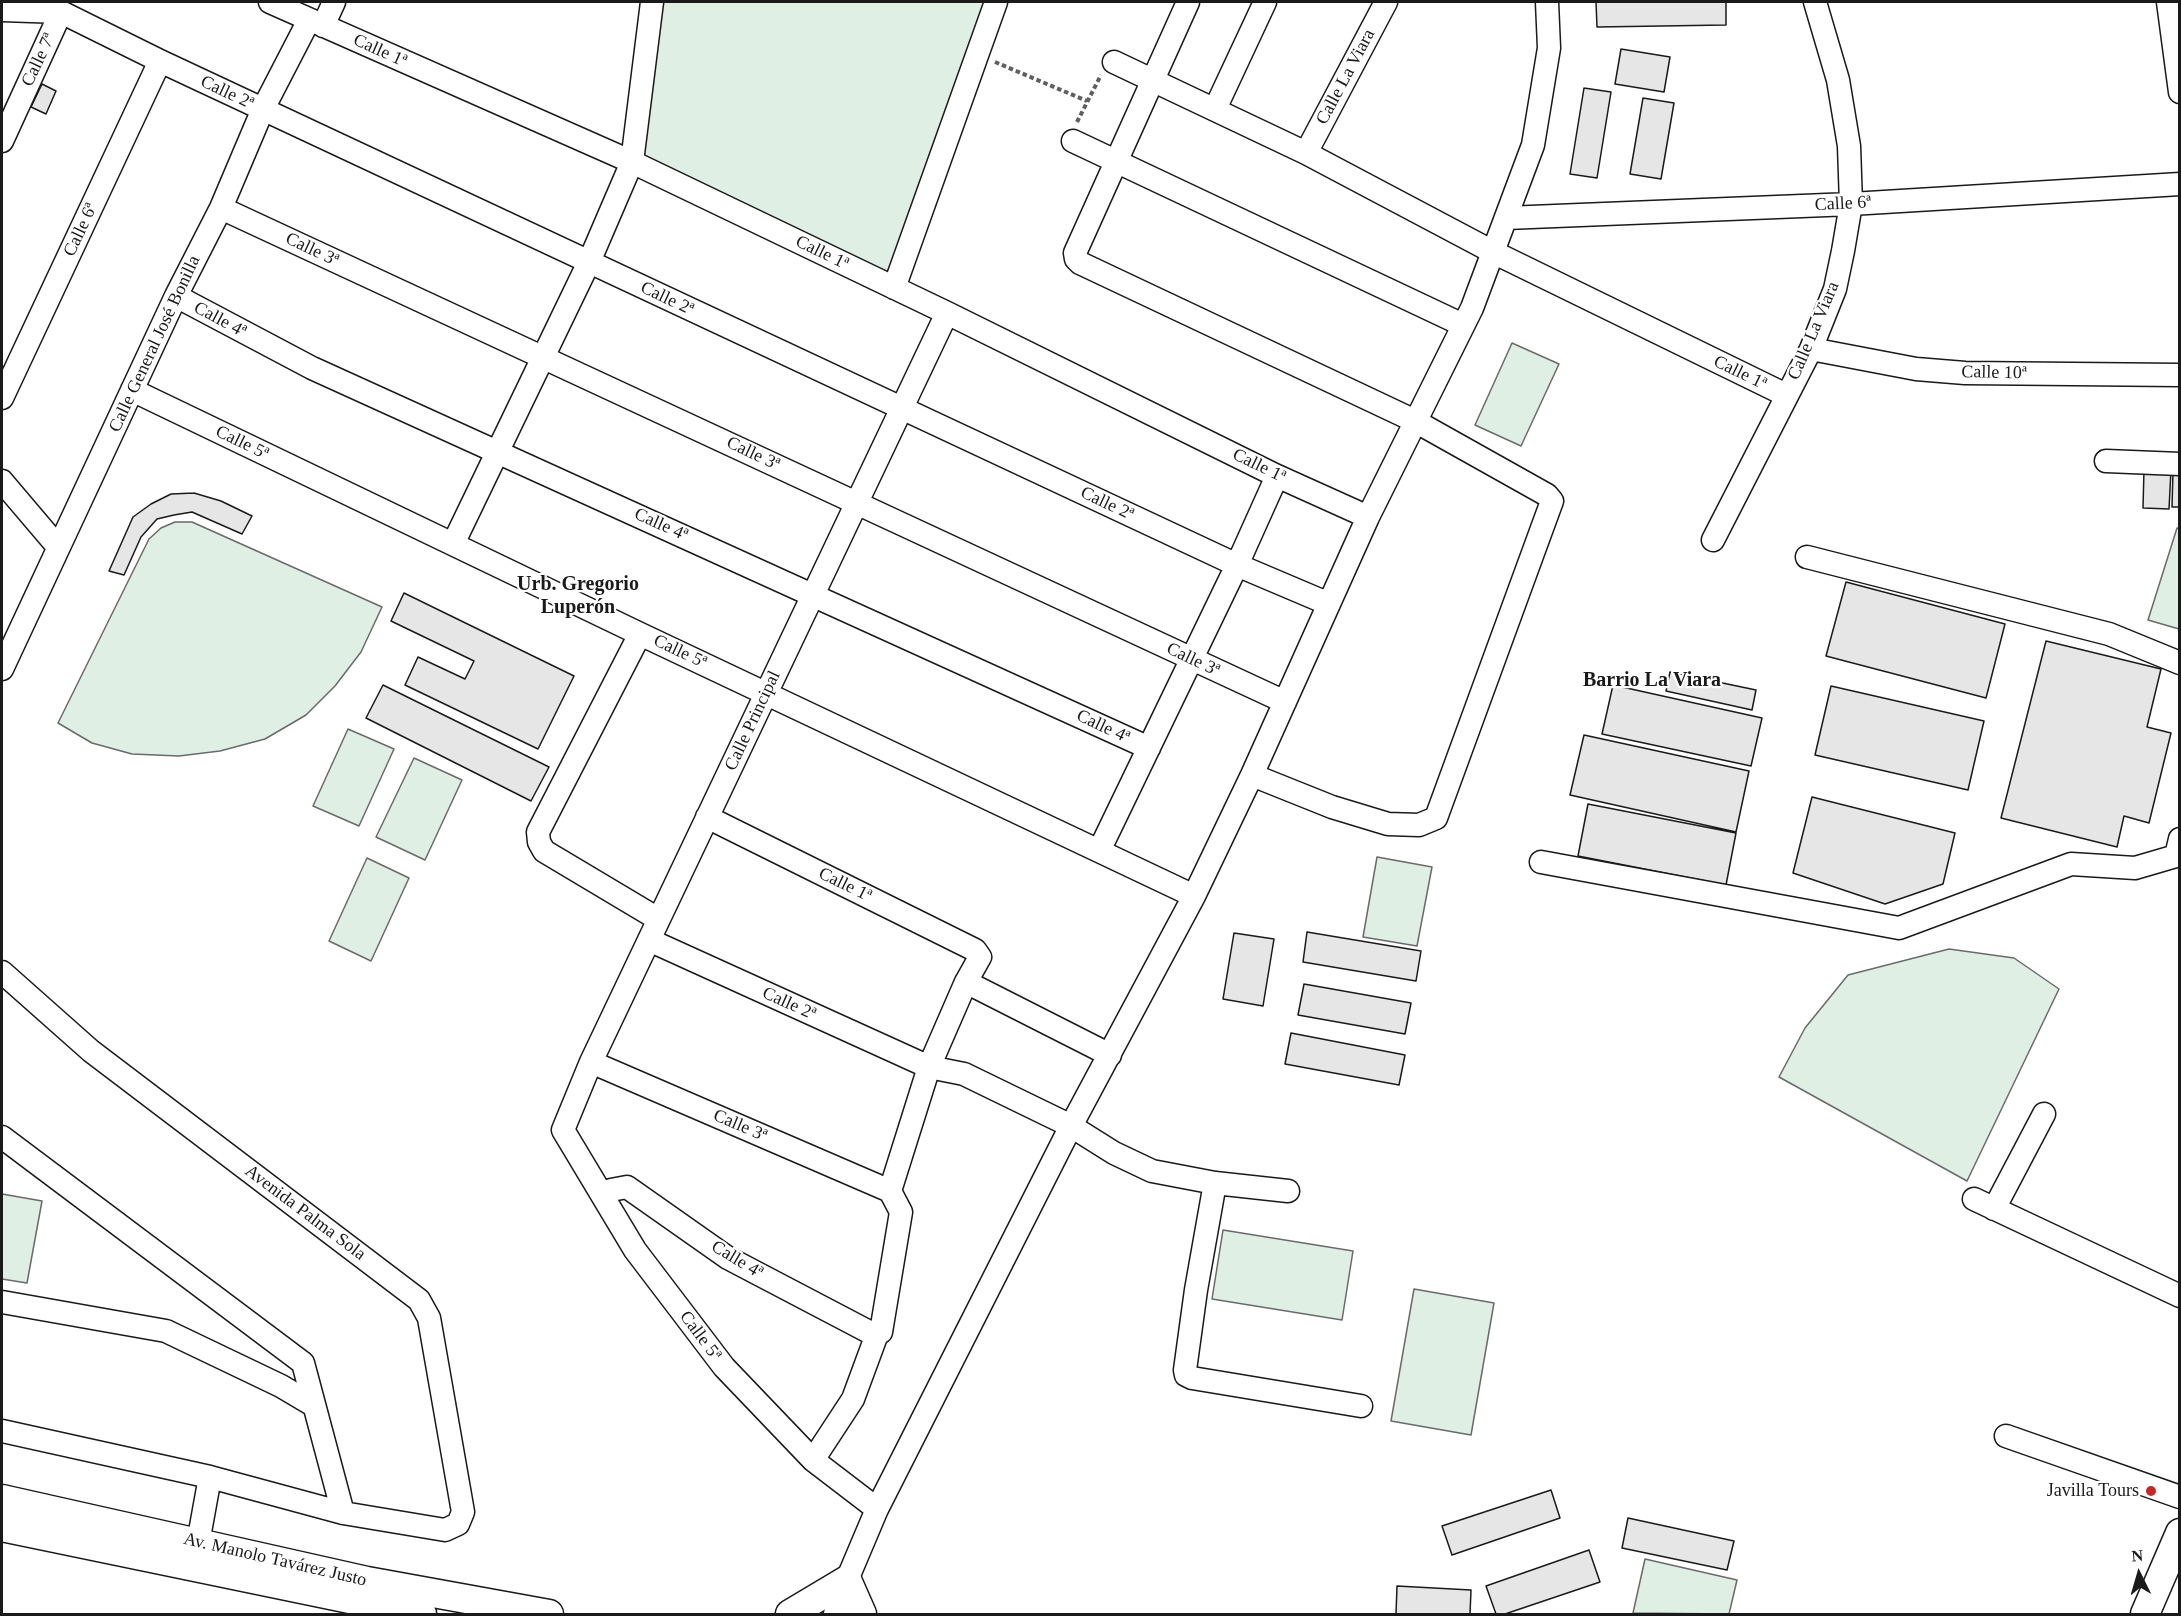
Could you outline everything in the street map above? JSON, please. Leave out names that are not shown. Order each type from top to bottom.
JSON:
[{"type":"main road","name":"Av. Manolo Tavárez Justo","points":[[2,1499],[367,1581],[542,1614]]},
{"type":"main road","name":"Av. Manolo Tavárez Justo","points":[[2,1527],[360,1609],[422,1614]]},
{"type":"main road","points":[[2145,1614],[2180,1533]]},
{"type":"main road","points":[[790,1614],[847,1580],[862,1614]]},
{"type":"street","name":"Calle 1ª","points":[[270,2],[632,162],[947,313],[1277,476],[1368,517]]},
{"type":"street","name":"Calle General José Bonilla","points":[[4,653],[58,547],[176,296],[221,208],[263,110],[316,23],[334,2]]},
{"type":"street","points":[[453,544],[589,262],[632,162],[652,2]]},
{"type":"street","points":[[894,288],[996,2]]},
{"type":"street","points":[[1188,2],[1075,253],[1076,259],[1080,264],[1415,421],[1547,495],[1552,501],[1436,818],[1419,825],[1388,824],[1332,807],[1252,775]]},
{"type":"street","points":[[1215,109],[1265,2]]},
{"type":"street","name":"Calle La Viara","points":[[1306,153],[1386,2]]},
{"type":"street","points":[[836,1614],[847,1580],[877,1509],[1071,1126],[1194,896],[1252,775],[1368,517],[1463,325],[1533,145],[1549,48],[1546,2]]},
{"type":"street","name":"Calle La Viara","points":[[1713,540],[1811,349],[1834,289],[1851,204],[1849,146],[1838,80],[1815,2]]},
{"type":"street","points":[[2168,2],[2180,92]]},
{"type":"street","name":"Calle 2ª","points":[[2,10],[61,12],[263,110],[1237,565],[1329,604]]},
{"type":"street","name":"Calle 7ª","points":[[4,131],[61,12]]},
{"type":"street","name":"Calle 6ª","points":[[2,398],[160,61]]},
{"type":"street","name":"Calle 1ª","points":[[1114,62],[1306,153],[1493,252],[1786,395]]},
{"type":"street","points":[[1073,141],[1463,325]]},
{"type":"street","name":"Calle 6ª","points":[[1506,218],[1851,204],[2180,184]]},
{"type":"street","name":"Calle 3ª","points":[[221,208],[1285,702]]},
{"type":"street","name":"Calle 4ª","points":[[176,296],[312,368],[1149,748]]},
{"type":"street","name":"Calle Principal","points":[[563,1130],[591,1062],[658,919],[947,313]]},
{"type":"street","name":"Calle 10ª","points":[[1811,349],[1916,369],[1965,374],[2180,375]]},
{"type":"street","name":"Calle 5ª","points":[[132,390],[1194,896]]},
{"type":"street","points":[[2106,461],[2180,464]]},
{"type":"street","points":[[1099,850],[1237,565],[1277,476]]},
{"type":"street","points":[[2,481],[58,547]]},
{"type":"street","points":[[1807,557],[2109,634],[2180,663]]},
{"type":"street","points":[[640,634],[538,832],[539,842],[544,851],[658,919]]},
{"type":"street","name":"Calle 1ª","points":[[707,817],[975,950],[980,957],[966,982]]},
{"type":"street","points":[[1541,862],[1899,927],[2071,864],[2135,868],[2178,851]]},
{"type":"street","name":"Calle 2ª","points":[[649,940],[929,1067],[964,1074],[1071,1126],[1114,1153],[1152,1171],[1215,1183],[1288,1191]]},
{"type":"street","name":"Avenida Palma Sola","points":[[2,972],[91,1051],[419,1300],[429,1318],[463,1512],[458,1524],[445,1530],[343,1513]]},
{"type":"street","points":[[813,1460],[853,1399],[877,1334],[881,1332],[901,1212],[890,1191],[929,1067],[966,982],[1110,1055]]},
{"type":"street","name":"Calle 3ª","points":[[591,1062],[890,1191]]},
{"type":"street","points":[[2044,1114],[1984,1204],[2180,1296]]},
{"type":"street","name":"Calle 5ª","points":[[563,1130],[635,1250],[724,1367],[813,1460],[877,1509]]},
{"type":"street","points":[[2,1137],[303,1363],[343,1513]]},
{"type":"street","points":[[1215,1183],[1196,1290],[1186,1375],[1192,1378],[1361,1406]]},
{"type":"street","name":"Calle 4ª","points":[[603,1196],[611,1190],[627,1187],[728,1257],[873,1334],[877,1334]]},
{"type":"street","points":[[2,1302],[166,1332],[281,1386],[313,1405]]},
{"type":"street","points":[[2,1431],[210,1477],[343,1513]]},
{"type":"street","points":[[2006,1436],[2180,1497]]},
{"type":"street","points":[[198,1543],[210,1477]]},
{"type":"path","points":[[978,55],[1087,101]]},
{"type":"path","points":[[1073,141],[1072,133],[1087,101],[1106,65],[1114,62]]},
{"type":"green space","points":[[652,2],[996,2],[894,288],[632,162]]},
{"type":"green space","points":[[1512,343],[1559,364],[1521,446],[1475,425]]},
{"type":"green space","points":[[175,522],[192,522],[382,607],[361,652],[335,686],[306,715],[265,739],[220,751],[179,756],[132,754],[92,743],[58,723],[149,539],[161,528]]},
{"type":"green space","points":[[2177,528],[2180,529],[2179,629],[2148,620]]},
{"type":"green space","points":[[348,729],[394,749],[359,826],[313,806]]},
{"type":"green space","points":[[414,758],[462,780],[425,860],[376,837]]},
{"type":"green space","points":[[1377,857],[1432,867],[1417,946],[1363,937]]},
{"type":"green space","points":[[367,858],[409,878],[371,961],[329,941]]},
{"type":"green space","points":[[1949,949],[2014,958],[2059,989],[1967,1181],[1779,1077],[1805,1028],[1848,975]]},
{"type":"green space","points":[[2,1194],[42,1201],[27,1283],[2,1279]]},
{"type":"green space","points":[[1223,1230],[1353,1251],[1342,1320],[1212,1299]]},
{"type":"green space","points":[[1414,1289],[1494,1303],[1471,1435],[1391,1421]]},
{"type":"green space","points":[[1645,1559],[1737,1580],[1729,1614],[1633,1613]]},
{"type":"building","points":[[1596,2],[1726,2],[1726,25],[1597,27]]},
{"type":"building","points":[[1621,49],[1670,57],[1664,92],[1615,84]]},
{"type":"building","points":[[42,84],[56,91],[46,114],[31,107]]},
{"type":"building","points":[[1584,88],[1611,92],[1597,178],[1570,174]]},
{"type":"building","points":[[1643,98],[1674,103],[1661,179],[1630,174]]},
{"type":"building","points":[[2144,469],[2171,470],[2169,509],[2143,508]]},
{"type":"building","points":[[2173,471],[2180,471],[2180,507],[2172,507]]},
{"type":"building","points":[[194,493],[221,501],[252,516],[242,534],[192,512],[157,519],[141,537],[124,575],[109,571],[133,517],[151,504],[171,494]]},
{"type":"building","points":[[1846,582],[2005,624],[1986,698],[1826,656]]},
{"type":"building","points":[[404,593],[574,676],[538,749],[405,685],[418,657],[465,679],[474,661],[391,621]]},
{"type":"building","points":[[2046,641],[2161,669],[2147,727],[2171,733],[2149,823],[2124,816],[2117,847],[2001,818]]},
{"type":"building","points":[[1670,672],[1756,690],[1752,710],[1666,691]]},
{"type":"building","points":[[383,685],[549,767],[531,801],[366,718]]},
{"type":"building","points":[[1613,685],[1762,718],[1751,766],[1602,734]]},
{"type":"building","points":[[1831,686],[1984,721],[1968,790],[1815,755]]},
{"type":"building","points":[[1584,735],[1749,771],[1736,832],[1570,795]]},
{"type":"building","points":[[1812,797],[1955,833],[1943,884],[1885,904],[1793,873]]},
{"type":"building","points":[[1588,804],[1736,833],[1726,885],[1578,856]]},
{"type":"building","points":[[1307,932],[1421,951],[1416,981],[1303,962]]},
{"type":"building","points":[[1234,933],[1274,939],[1263,1006],[1223,999]]},
{"type":"building","points":[[1304,984],[1411,1003],[1405,1034],[1298,1015]]},
{"type":"building","points":[[1291,1033],[1405,1055],[1399,1085],[1285,1064]]},
{"type":"building","points":[[1551,1490],[1560,1518],[1452,1555],[1442,1526]]},
{"type":"building","points":[[1628,1518],[1734,1541],[1727,1570],[1622,1548]]},
{"type":"building","points":[[1589,1550],[1600,1582],[1505,1614],[1496,1614],[1486,1586]]},
{"type":"building","points":[[1397,1586],[1471,1590],[1470,1614],[1396,1614]]},
{"type":"place","name":"Javilla Tours","points":[[2151,1491]]},
{"type":"district","name":"Urb. Gregorio Luperón","points":[[578,596]]},
{"type":"district","name":"Barrio La Viara","points":[[1652,681]]}]
